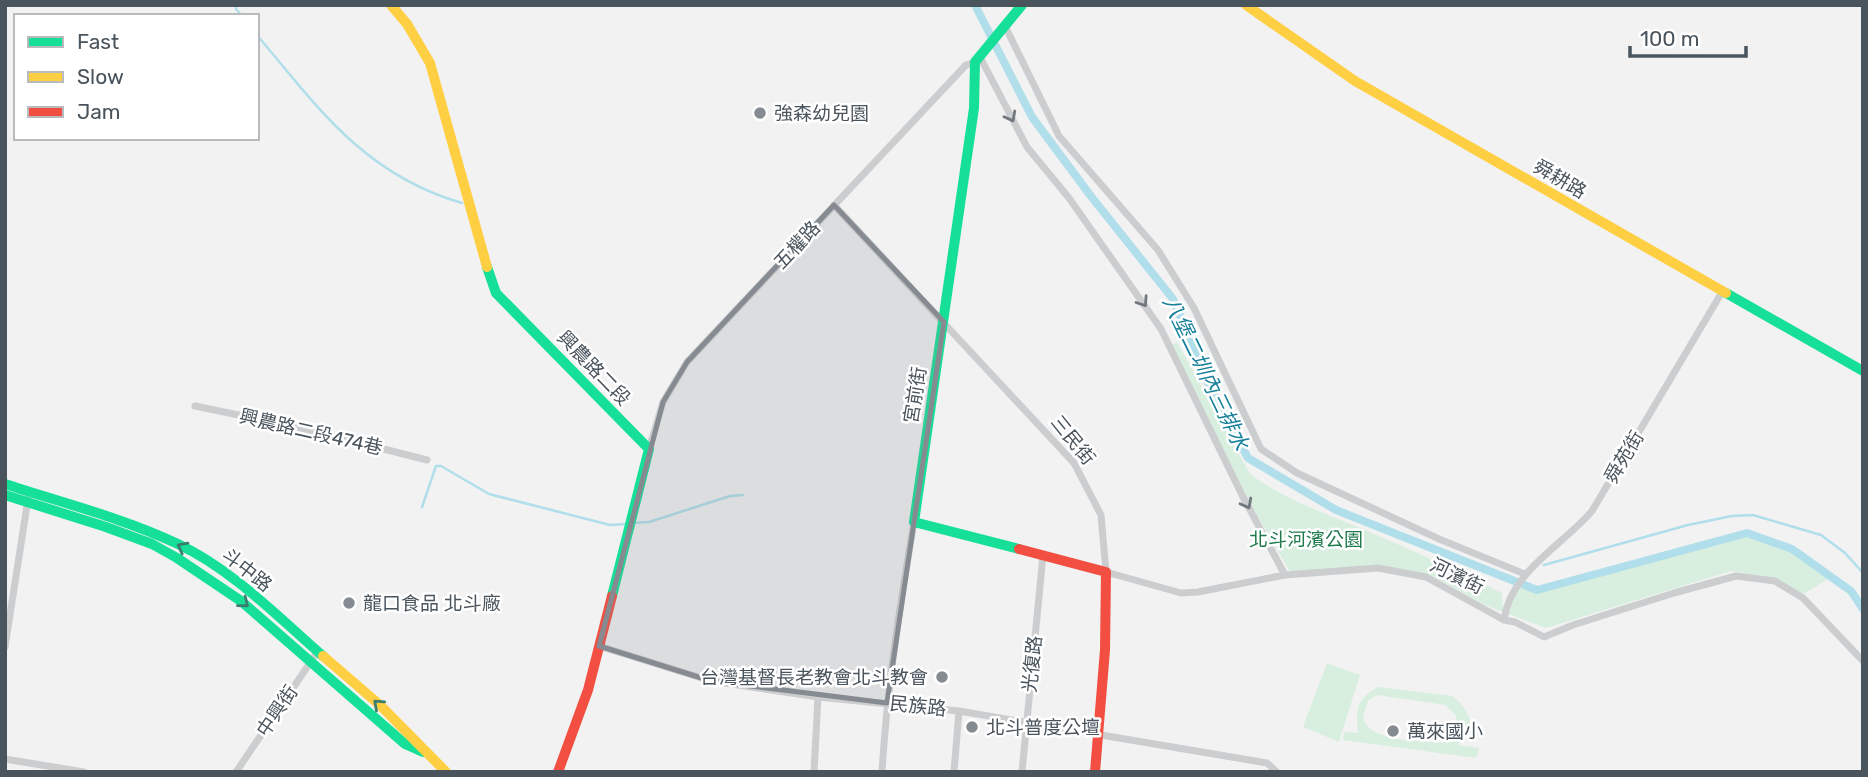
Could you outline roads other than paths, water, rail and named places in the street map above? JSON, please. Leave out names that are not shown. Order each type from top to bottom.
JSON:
[{"type":"street","name":"興農路二段","points":[[391,5],[407,24],[430,63],[484,260],[496,293],[649,449]]},
{"type":"street","points":[[1022,5],[979,58],[1027,147],[1069,198],[1161,329],[1242,495],[1285,575]]},
{"type":"street","name":"舜耕路","points":[[1246,5],[1355,81],[1863,371]]},
{"type":"street","points":[[1002,29],[1059,136],[1158,250],[1194,308],[1261,449],[1297,473],[1439,539],[1525,575]]},
{"type":"street","name":"五權路","points":[[649,449],[663,402],[687,362],[966,65],[979,58]]},
{"type":"street","name":"宮前街","points":[[882,772],[897,624],[944,322],[979,58]]},
{"type":"street","name":"三民街","points":[[834,205],[1074,463],[1101,515],[1106,572],[1105,650],[1095,772]]},
{"type":"street","name":"舜苑街","points":[[1504,620],[1506,606],[1525,575],[1592,511],[1722,292]]},
{"type":"street","name":"興農路二段474巷","points":[[195,406],[297,427],[426,460]]},
{"type":"street","points":[[558,772],[586,698],[649,449]]},
{"type":"street","name":"斗中路","points":[[5,484],[29,497],[180,545],[213,565],[254,596],[315,655],[381,706],[446,772]]},
{"type":"street","name":"斗中路","points":[[5,495],[29,497]]},
{"type":"street","points":[[5,647],[29,497]]},
{"type":"street","name":"河濱街","points":[[914,522],[1181,593],[1285,575],[1378,568],[1426,577],[1504,620],[1515,622],[1544,637],[1674,593],[1737,576],[1776,581],[1803,598],[1863,662]]},
{"type":"street","name":"光復路","points":[[1022,772],[1043,555]]},
{"type":"street","name":"民族路","points":[[598,646],[711,681],[818,697],[959,711],[1267,762],[1277,772]]},
{"type":"street","name":"中興街","points":[[236,772],[315,655]]},
{"type":"street","points":[[814,772],[818,697]]},
{"type":"street","points":[[954,772],[959,711]]},
{"type":"street","points":[[5,759],[84,772]]},
{"type":"waterway","points":[[236,5],[240,14]]},
{"type":"waterway","name":"八堡二圳內三排水","points":[[975,5],[1032,117],[1173,299],[1211,390],[1248,458],[1336,510],[1537,590],[1747,533],[1792,549],[1851,591],[1863,609]]},
{"type":"waterway","points":[[259,37],[323,113],[371,157],[428,191],[462,203]]},
{"type":"waterway","points":[[422,507],[436,466],[441,466],[489,494],[610,525],[626,524]]},
{"type":"waterway","points":[[632,523],[649,522],[730,496],[743,495]]},
{"type":"waterway","points":[[1544,565],[1688,525],[1732,516],[1753,515],[1821,535],[1845,553],[1863,573]]},
{"type":"place","name":"強森幼兒園","points":[[760,113]]},
{"type":"place","name":"龍口食品 北斗廠","points":[[349,603]]},
{"type":"place","name":"台灣基督長老教會北斗教會","points":[[942,677]]},
{"type":"place","name":"北斗普度公壇","points":[[972,727]]},
{"type":"place","name":"萬來國小","points":[[1393,731]]},
{"type":"park label","name":"北斗河濱公園","points":[[1306,539]]}]
